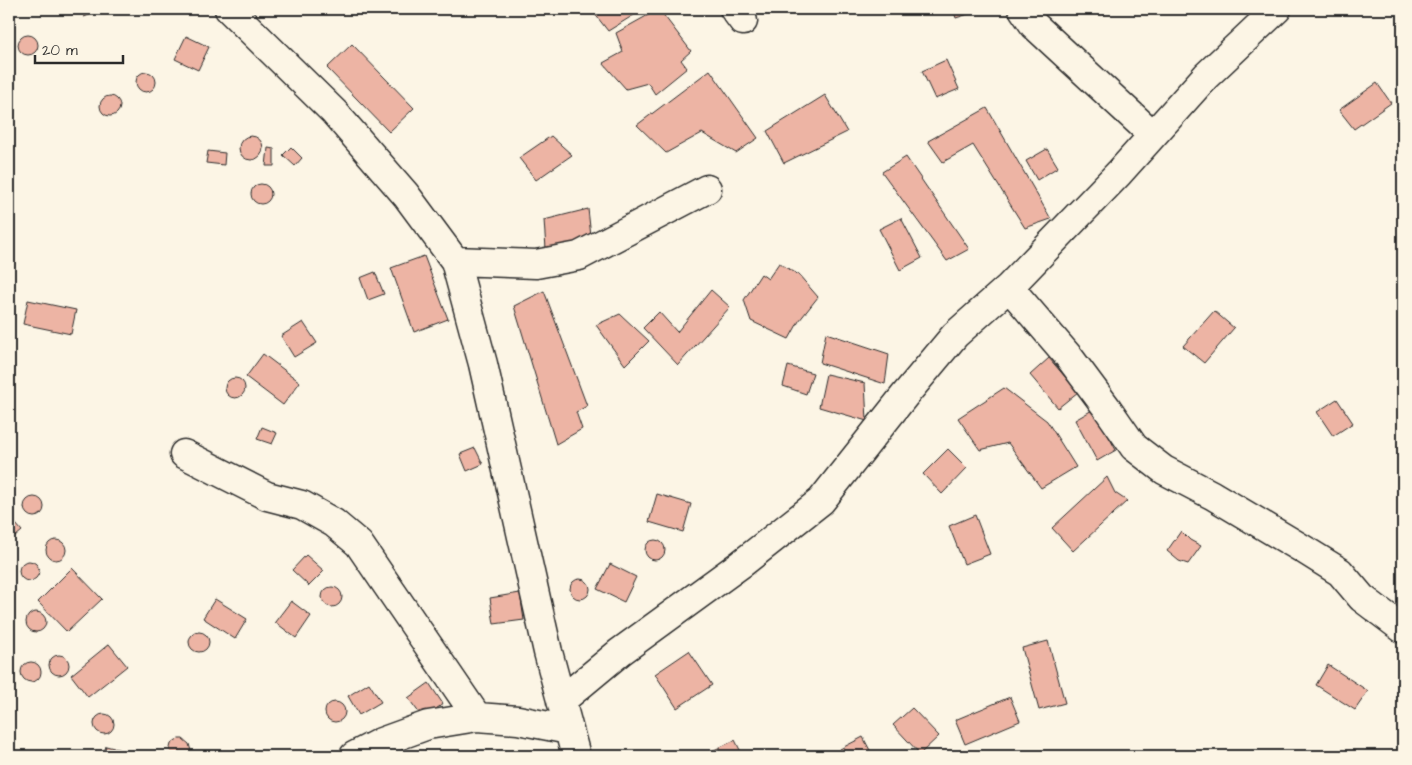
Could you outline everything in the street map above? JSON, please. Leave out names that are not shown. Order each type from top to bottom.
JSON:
[{"type":"street","points":[[229,9],[334,112],[406,195],[455,261],[483,364],[548,652],[576,756]]},
{"type":"street","points":[[1023,9],[1034,25],[1154,135]]},
{"type":"street","points":[[561,701],[620,652],[741,564],[821,502],[955,335],[1010,287],[1119,173],[1206,76],[1277,9]]},
{"type":"street","points":[[455,261],[536,264],[578,256],[707,189]]},
{"type":"street","points":[[1010,287],[1070,357],[1134,447],[1164,470],[1303,548],[1340,572],[1362,598],[1403,629]]},
{"type":"street","points":[[184,454],[267,496],[302,505],[334,522],[359,544],[478,717]]},
{"type":"street","points":[[354,756],[381,742],[428,725],[478,717],[518,720],[569,730]]},
{"type":"building","points":[[81,9],[104,9],[84,17]]},
{"type":"building","points":[[591,9],[636,9],[637,13],[608,31]]},
{"type":"building","points":[[659,9],[691,51],[681,60],[687,68],[655,94],[648,83],[626,89],[603,63],[623,52],[616,33]]},
{"type":"building","points":[[953,9],[981,9],[981,10],[956,18]]},
{"type":"building","points":[[28,35],[35,38],[38,45],[35,52],[28,55],[21,52],[18,45],[21,38]]},
{"type":"building","points":[[186,36],[209,47],[198,70],[175,59]]},
{"type":"building","points":[[352,44],[414,108],[389,132],[327,68]]},
{"type":"building","points":[[946,60],[959,89],[935,99],[922,71]]},
{"type":"building","points":[[710,70],[758,138],[736,153],[702,133],[666,153],[637,125]]},
{"type":"building","points":[[146,72],[153,75],[156,82],[153,89],[146,92],[139,89],[136,82],[139,75]]},
{"type":"building","points":[[1377,83],[1391,103],[1354,129],[1339,110]]},
{"type":"building","points":[[825,95],[847,132],[784,163],[767,131]]},
{"type":"building","points":[[110,96],[117,99],[120,106],[117,113],[110,116],[103,113],[100,106],[103,99]]},
{"type":"building","points":[[987,108],[1051,219],[1025,228],[973,145],[943,162],[928,141]]},
{"type":"building","points":[[251,136],[260,139],[263,148],[260,157],[251,160],[242,157],[239,148],[242,139]]},
{"type":"building","points":[[551,136],[572,155],[536,180],[519,158]]},
{"type":"building","points":[[291,147],[302,158],[295,166],[283,155]]},
{"type":"building","points":[[268,148],[274,149],[274,166],[266,166]]},
{"type":"building","points":[[1047,149],[1058,167],[1037,180],[1026,161]]},
{"type":"building","points":[[208,151],[225,153],[224,165],[206,163]]},
{"type":"building","points":[[906,157],[969,249],[947,261],[882,172]]},
{"type":"building","points":[[261,184],[268,187],[271,194],[268,201],[261,204],[254,201],[251,194],[254,187]]},
{"type":"building","points":[[588,209],[592,246],[546,249],[544,220]]},
{"type":"building","points":[[901,218],[922,258],[900,270],[879,229]]},
{"type":"building","points":[[424,256],[448,319],[414,332],[391,268]]},
{"type":"building","points":[[779,263],[799,275],[818,297],[799,321],[789,339],[751,321],[744,300],[761,274],[768,279]]},
{"type":"building","points":[[375,272],[384,294],[368,300],[360,278]]},
{"type":"building","points":[[711,290],[730,307],[678,365],[643,328],[659,312],[677,332]]},
{"type":"building","points":[[544,291],[587,406],[576,412],[582,429],[556,444],[514,306]]},
{"type":"building","points":[[28,300],[76,310],[71,334],[23,324]]},
{"type":"building","points":[[1214,311],[1234,328],[1204,363],[1183,346]]},
{"type":"building","points":[[620,314],[649,341],[625,365],[596,325]]},
{"type":"building","points":[[303,322],[317,343],[294,357],[281,336]]},
{"type":"building","points":[[826,333],[889,354],[885,384],[820,363]]},
{"type":"building","points":[[263,354],[300,382],[283,405],[246,377]]},
{"type":"building","points":[[1049,358],[1078,392],[1058,408],[1030,375]]},
{"type":"building","points":[[788,366],[813,373],[806,394],[783,386]]},
{"type":"building","points":[[826,374],[865,383],[867,421],[819,407]]},
{"type":"building","points":[[235,378],[242,381],[245,388],[242,395],[235,398],[228,395],[225,388],[228,381]]},
{"type":"building","points":[[1004,388],[1047,421],[1076,467],[1041,488],[1008,443],[980,450],[958,418]]},
{"type":"building","points":[[1337,399],[1353,423],[1333,436],[1317,412]]},
{"type":"building","points":[[1094,409],[1116,450],[1097,461],[1075,420]]},
{"type":"building","points":[[262,427],[277,433],[272,444],[257,439]]},
{"type":"building","points":[[475,448],[483,464],[467,471],[460,454]]},
{"type":"building","points":[[948,449],[967,468],[942,494],[923,474]]},
{"type":"building","points":[[1107,477],[1115,493],[1127,501],[1073,551],[1052,528]]},
{"type":"building","points":[[657,494],[691,504],[683,532],[649,522]]},
{"type":"building","points":[[34,497],[41,500],[44,507],[41,514],[34,517],[27,514],[24,507],[27,500]]},
{"type":"building","points":[[975,515],[990,554],[964,564],[949,526]]},
{"type":"building","points":[[9,516],[22,531],[9,542]]},
{"type":"building","points":[[1181,531],[1190,540],[1201,546],[1188,564],[1179,561],[1167,551]]},
{"type":"building","points":[[56,540],[63,543],[66,550],[63,557],[56,560],[49,557],[46,550],[49,543]]},
{"type":"building","points":[[655,540],[662,543],[665,550],[662,557],[655,560],[648,557],[645,550],[648,543]]},
{"type":"building","points":[[306,555],[324,571],[309,586],[292,570]]},
{"type":"building","points":[[29,561],[36,564],[39,571],[36,578],[29,581],[22,578],[19,571],[22,564]]},
{"type":"building","points":[[610,564],[636,577],[624,602],[597,589]]},
{"type":"building","points":[[72,568],[102,599],[67,632],[38,602]]},
{"type":"building","points":[[580,579],[587,582],[590,589],[587,596],[580,599],[573,596],[570,589],[573,582]]},
{"type":"building","points":[[332,587],[339,590],[342,597],[339,604],[332,607],[325,604],[322,597],[325,590]]},
{"type":"building","points":[[520,593],[524,620],[494,624],[490,598]]},
{"type":"building","points":[[215,599],[247,619],[235,639],[203,618]]},
{"type":"building","points":[[291,601],[311,616],[296,638],[275,622]]},
{"type":"building","points":[[36,612],[43,615],[46,622],[43,629],[36,632],[29,629],[26,622],[29,615]]},
{"type":"building","points":[[199,632],[206,635],[209,642],[206,649],[199,652],[192,649],[189,642],[192,635]]},
{"type":"building","points":[[1048,641],[1065,703],[1039,710],[1022,648]]},
{"type":"building","points":[[109,644],[127,666],[88,697],[71,675]]},
{"type":"building","points":[[689,651],[712,685],[677,708],[655,674]]},
{"type":"building","points":[[59,655],[66,658],[69,665],[66,672],[59,675],[52,672],[49,665],[52,658]]},
{"type":"building","points":[[31,662],[38,665],[41,672],[38,679],[31,682],[24,679],[21,672],[24,665]]},
{"type":"building","points":[[1328,665],[1368,691],[1355,710],[1316,685]]},
{"type":"building","points":[[369,683],[381,702],[359,715],[348,696]]},
{"type":"building","points":[[429,683],[443,704],[423,718],[408,698]]},
{"type":"building","points":[[1010,697],[1020,721],[965,744],[955,720]]},
{"type":"building","points":[[335,702],[342,705],[345,712],[342,719],[335,722],[328,719],[325,712],[328,705]]},
{"type":"building","points":[[912,708],[939,736],[920,754],[893,725]]},
{"type":"building","points":[[104,714],[111,717],[114,724],[111,731],[104,734],[97,731],[94,724],[97,717]]},
{"type":"building","points":[[863,737],[873,756],[844,756],[840,749]]},
{"type":"building","points":[[179,739],[183,739],[189,744],[191,751],[187,756],[171,755],[171,744]]},
{"type":"building","points":[[735,740],[743,756],[714,756],[712,751]]},
{"type":"building","points":[[106,746],[145,756],[103,756]]}]
